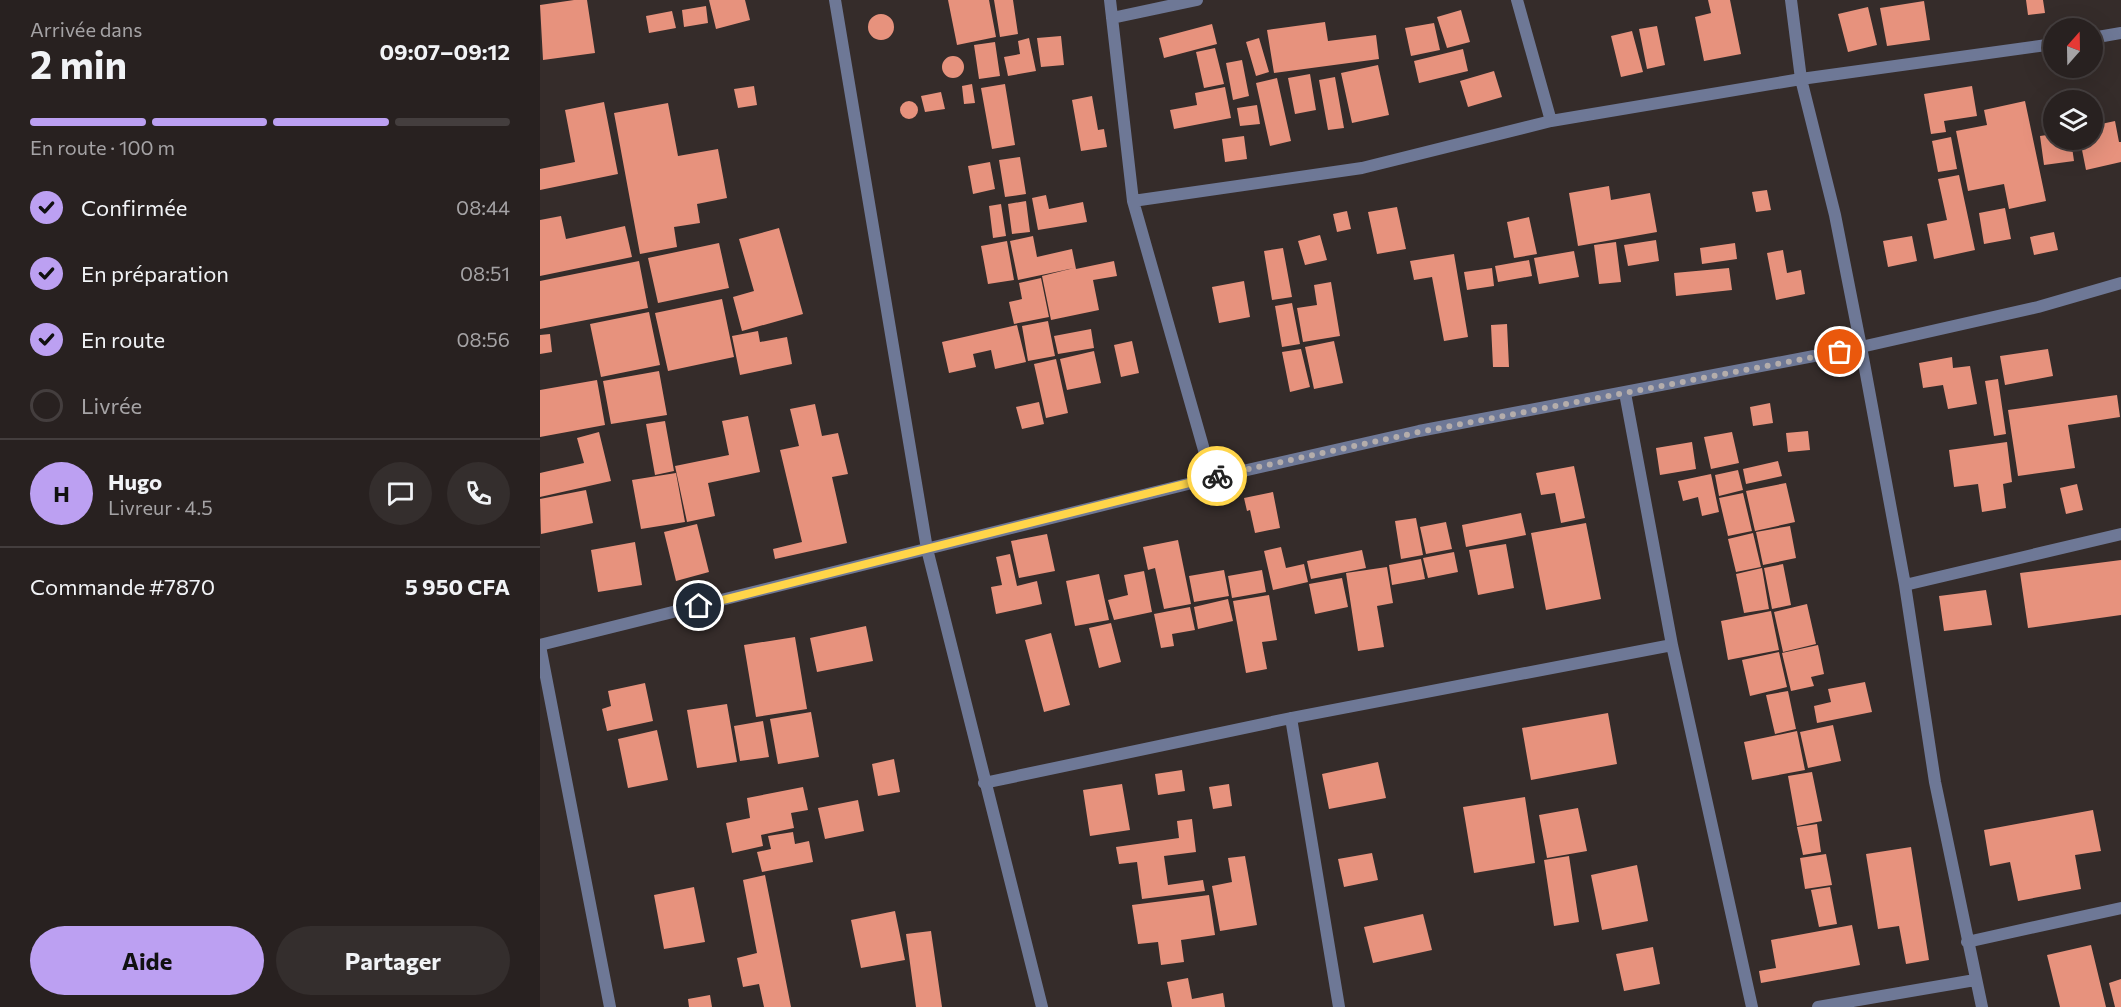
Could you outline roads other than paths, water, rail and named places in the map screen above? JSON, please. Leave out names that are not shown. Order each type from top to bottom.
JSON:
[{"type":"street","points":[[835,0],[927,549],[1042,1007]]},
{"type":"street","points":[[1110,0],[1133,201],[1212,478]]},
{"type":"street","points":[[1112,18],[1197,0]]},
{"type":"street","points":[[1517,0],[1551,121]]},
{"type":"street","points":[[1791,0],[1801,79],[1835,214],[1905,585],[1935,782],[1982,1007]]},
{"type":"street","points":[[2103,36],[2121,33]]},
{"type":"street","points":[[1133,201],[1362,168],[1551,121],[1801,79],[2043,46]]},
{"type":"street","points":[[610,1007],[540,646],[1212,478],[1419,432],[1861,348],[2038,307],[2121,284]]},
{"type":"street","points":[[1625,393],[1672,645],[1752,1007]]},
{"type":"street","points":[[1905,585],[2121,534]]},
{"type":"street","points":[[984,783],[1291,717],[1672,645]]},
{"type":"street","points":[[1291,717],[1339,1007]]},
{"type":"street","points":[[1967,942],[2121,908]]},
{"type":"street","points":[[1818,1007],[1975,980]]}]
